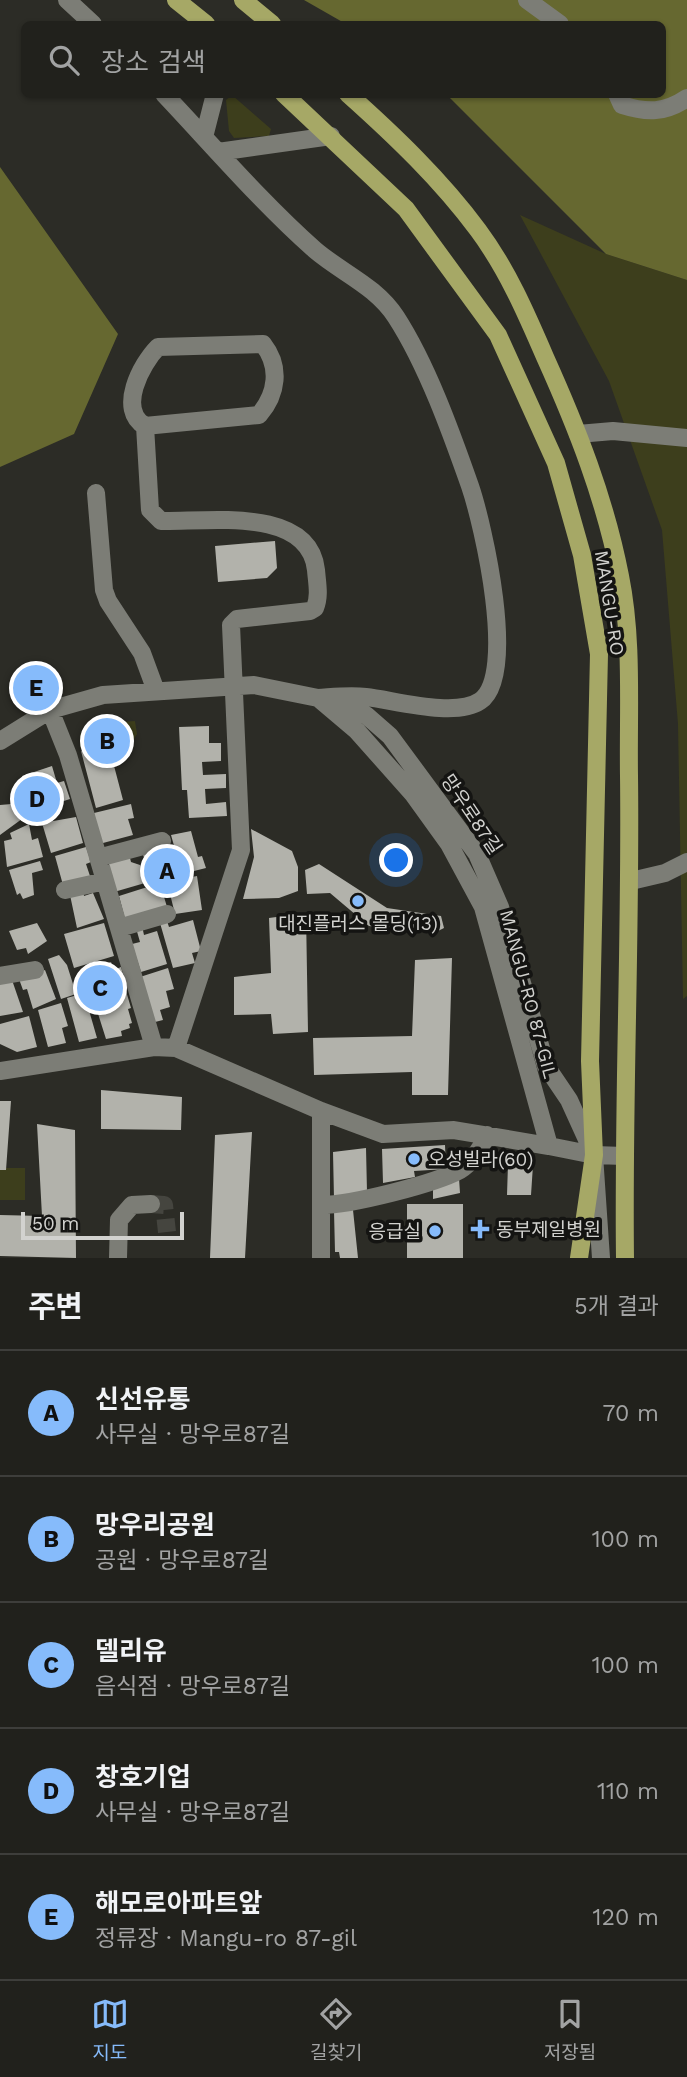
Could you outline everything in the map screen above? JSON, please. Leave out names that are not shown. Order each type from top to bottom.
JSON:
[{"type":"main road","points":[[176,0],[202,21]]},
{"type":"main road","points":[[243,0],[268,21]]},
{"type":"main road","name":"MANGU-RO","points":[[288,98],[406,208],[498,335],[556,463],[571,509],[599,654],[590,1061],[594,1155],[579,1258]]},
{"type":"main road","name":"MANGU-RO","points":[[353,98],[392,133],[478,230],[514,287],[597,480],[621,578],[627,636],[631,881],[624,1156],[625,1258]]},
{"type":"street","points":[[66,0],[90,21]]},
{"type":"street","points":[[527,0],[556,21]]},
{"type":"street","points":[[168,98],[317,251],[352,274],[378,296],[396,317],[435,395],[466,477],[487,558],[497,621],[496,675],[480,701],[457,707],[430,706],[365,696],[318,698]]},
{"type":"street","points":[[204,137],[214,98]]},
{"type":"street","points":[[619,98],[622,105],[642,111],[670,109],[687,98]]},
{"type":"street","points":[[218,152],[331,136]]},
{"type":"street","points":[[259,342],[267,348],[273,362],[275,385],[259,415],[145,426],[138,422],[135,413],[135,379],[158,347],[259,342]]},
{"type":"street","points":[[145,426],[150,510],[155,519],[269,523],[300,538],[315,559],[318,594],[315,607],[310,611],[237,619],[231,625],[242,850],[176,1048]]},
{"type":"street","points":[[578,434],[612,431],[687,438]]},
{"type":"street","points":[[96,493],[104,590],[108,601],[142,653],[156,691]]},
{"type":"street","name":"MANGU-RO 87-GIL","points":[[0,741],[50,710],[103,695],[234,685],[274,687],[318,698],[357,731],[413,794],[449,844],[483,907],[549,1146]]},
{"type":"street","name":"망우로87길","points":[[318,698],[349,706],[390,736],[477,854],[500,907],[547,1066],[569,1100],[594,1155]]},
{"type":"street","points":[[50,710],[68,755],[154,1047]]},
{"type":"street","points":[[98,858],[162,841]]},
{"type":"street","points":[[631,881],[665,873],[687,862]]},
{"type":"street","points":[[65,890],[105,881]]},
{"type":"street","points":[[119,928],[167,914]]},
{"type":"street","points":[[0,976],[35,970]]},
{"type":"street","points":[[2,1065],[154,1047],[176,1048],[321,1111],[383,1134],[454,1130],[594,1155],[624,1156]]},
{"type":"street","points":[[320,1258],[321,1111]]},
{"type":"street","points":[[321,1205],[373,1198],[461,1169],[482,1146],[487,1135]]},
{"type":"street","points":[[594,1155],[601,1258]]},
{"type":"street","points":[[118,1258],[119,1220],[132,1205],[151,1204]]},
{"type":"green space","points":[[304,0],[687,0],[687,280],[606,254],[450,98],[666,98],[666,21],[341,21]]},
{"type":"green space","points":[[235,98],[271,129],[269,136],[234,138],[229,131],[226,100]]},
{"type":"green space","points":[[0,167],[118,334],[74,434],[0,467]]},
{"type":"green space","points":[[520,215],[606,254],[687,280],[687,996],[683,999],[678,724],[662,530],[609,381]]},
{"type":"green space","points":[[135,721],[137,734],[120,763],[80,748],[80,734],[93,724]]},
{"type":"green space","points":[[0,1168],[25,1168],[25,1200],[0,1200]]},
{"type":"building","points":[[275,541],[277,568],[267,578],[218,582],[215,546]]},
{"type":"building","points":[[209,726],[209,743],[221,743],[221,761],[202,762],[203,775],[226,774],[226,788],[205,789],[206,804],[226,802],[227,816],[189,818],[187,790],[182,790],[179,727]]},
{"type":"building","points":[[81,751],[113,762],[123,800],[96,808]]},
{"type":"building","points":[[52,766],[57,783],[64,781],[70,799],[33,811],[22,776]]},
{"type":"building","points":[[23,803],[26,816],[0,835],[0,805]]},
{"type":"building","points":[[131,804],[134,818],[128,819],[133,835],[103,843],[98,841],[94,813]]},
{"type":"building","points":[[76,817],[83,843],[51,853],[42,823]]},
{"type":"building","points":[[29,824],[32,840],[38,838],[43,857],[7,867],[4,841],[12,839],[10,833]]},
{"type":"building","points":[[251,829],[292,851],[298,867],[298,891],[279,898],[243,899],[254,857]]},
{"type":"building","points":[[191,831],[198,857],[202,856],[206,868],[182,874],[171,835]]},
{"type":"building","points":[[169,844],[178,875],[151,882],[142,851]]},
{"type":"building","points":[[86,847],[91,862],[86,864],[90,876],[63,885],[55,856]]},
{"type":"building","points":[[130,858],[131,862],[140,865],[145,883],[114,892],[107,868],[110,863]]},
{"type":"building","points":[[40,861],[43,870],[32,873],[34,895],[23,899],[20,893],[17,895],[9,870]]},
{"type":"building","name":"대진플러스 몰딩(13)","points":[[319,864],[387,908],[441,916],[444,928],[434,933],[369,926],[330,893],[307,894],[305,870]]},
{"type":"building","points":[[197,876],[202,910],[175,914],[167,882]]},
{"type":"building","points":[[160,883],[167,907],[125,919],[119,896]]},
{"type":"building","points":[[83,891],[84,896],[93,893],[104,919],[77,928],[70,895]]},
{"type":"building","points":[[306,913],[308,1032],[273,1034],[271,1014],[234,1015],[234,977],[271,973],[269,918]]},
{"type":"building","points":[[193,920],[201,951],[192,953],[195,963],[173,968],[160,923],[167,921],[169,927]]},
{"type":"building","points":[[37,923],[47,941],[28,954],[26,948],[17,950],[9,931]]},
{"type":"building","points":[[104,923],[114,956],[74,968],[64,934]]},
{"type":"building","points":[[142,926],[144,935],[157,931],[167,964],[141,972],[132,944],[140,942],[136,928]]},
{"type":"building","points":[[59,955],[67,965],[73,984],[82,992],[61,999],[48,959]]},
{"type":"building","points":[[452,958],[448,1095],[412,1095],[412,1072],[314,1075],[313,1038],[412,1036],[415,960]]},
{"type":"building","points":[[111,962],[114,970],[121,967],[127,988],[94,999],[82,972]]},
{"type":"building","points":[[168,968],[174,989],[166,991],[170,1007],[160,1010],[163,1020],[151,1023],[140,977]]},
{"type":"building","points":[[45,970],[56,999],[33,1009],[27,989],[23,990],[19,979]]},
{"type":"building","points":[[12,980],[23,1012],[0,1016],[0,982]]},
{"type":"building","points":[[126,991],[131,1008],[128,1009],[132,1023],[129,1024],[130,1028],[121,1031],[122,1036],[106,1039],[94,1001]]},
{"type":"building","points":[[84,993],[97,1038],[79,1042],[67,998]]},
{"type":"building","points":[[61,1003],[68,1026],[62,1028],[66,1043],[48,1047],[38,1010]]},
{"type":"building","points":[[29,1016],[37,1047],[17,1052],[0,1044],[0,1024]]},
{"type":"building","points":[[101,1090],[182,1097],[181,1130],[101,1129]]},
{"type":"building","points":[[0,1101],[11,1101],[6,1170],[0,1170]]},
{"type":"building","points":[[37,1124],[75,1130],[76,1258],[0,1256],[0,1215],[42,1216]]},
{"type":"building","points":[[252,1132],[245,1258],[210,1258],[215,1135]]},
{"type":"building","name":"오성빌라(60)","points":[[445,1145],[446,1169],[414,1171],[415,1177],[383,1183],[382,1149]]},
{"type":"building","points":[[366,1148],[367,1192],[334,1199],[333,1152]]},
{"type":"building","points":[[508,1164],[533,1165],[531,1195],[507,1195]]},
{"type":"building","points":[[459,1178],[460,1193],[433,1199],[433,1186]]},
{"type":"building","name":"응급실","points":[[407,1204],[463,1204],[463,1258],[407,1258]]},
{"type":"building","points":[[353,1210],[358,1258],[340,1258],[339,1252],[335,1252],[334,1211]]},
{"type":"tunnel","points":[[151,1204],[164,1205],[167,1232]]},
{"type":"place","name":"해모로아파트앞","points":[[36,688]]},
{"type":"place","name":"망우리공원","points":[[107,741]]},
{"type":"place","name":"창호기업","points":[[37,799]]},
{"type":"place","name":"신선유통","points":[[167,871]]},
{"type":"place","name":"대진플러스 몰딩(13)","points":[[358,901]]},
{"type":"place","name":"델리유","points":[[100,988]]},
{"type":"place","name":"오성빌라(60)","points":[[414,1159]]},
{"type":"place","name":"동부제일병원","points":[[480,1229]]},
{"type":"place","name":"응급실","points":[[435,1231]]}]
